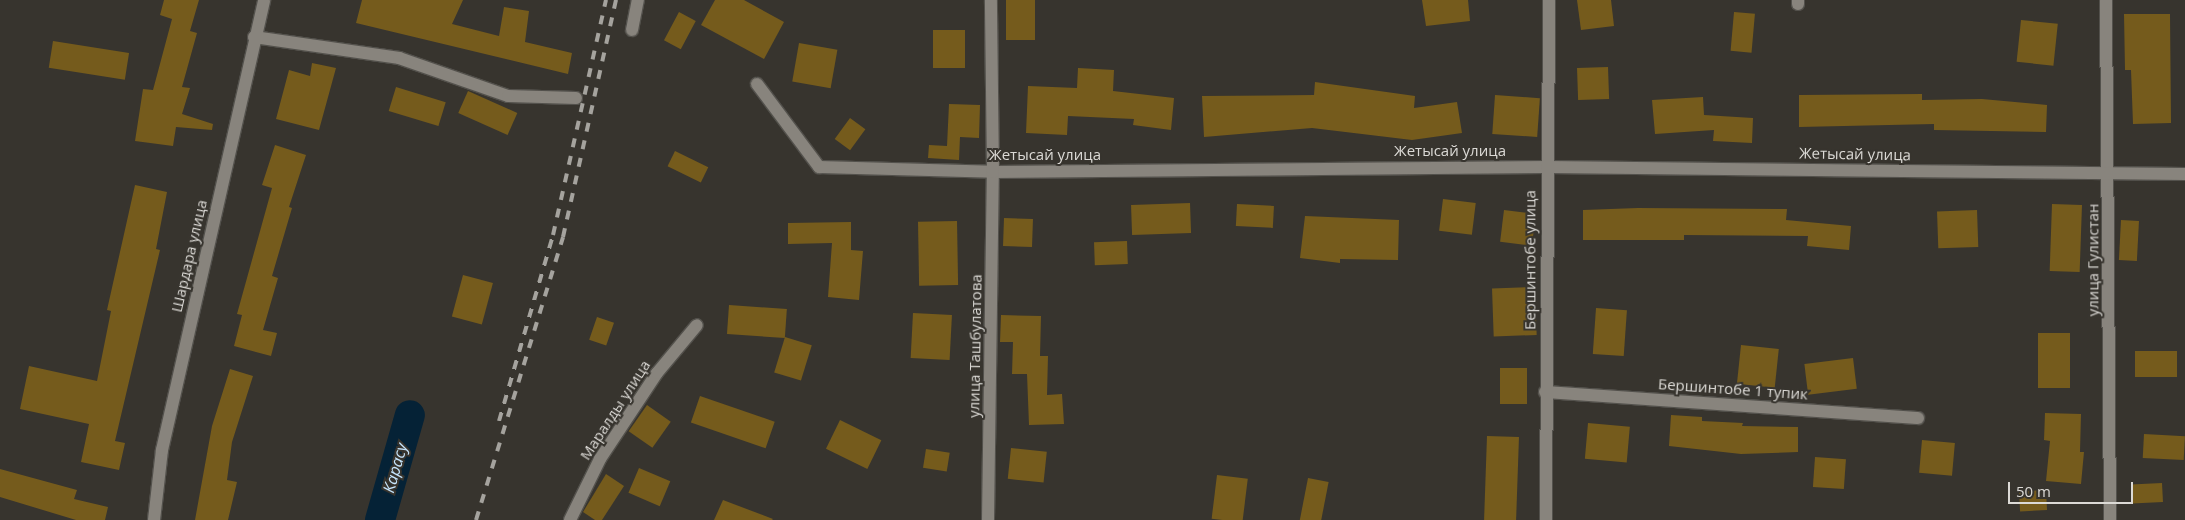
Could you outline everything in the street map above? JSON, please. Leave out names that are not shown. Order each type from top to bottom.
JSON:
[{"type":"street","name":"Шардара улица","points":[[154,520],[162,450],[254,37],[264,0]]},
{"type":"street","points":[[632,30],[638,0]]},
{"type":"street","name":"улица Ташбулатова","points":[[988,520],[994,172],[992,0]]},
{"type":"street","name":"Бершинтобе улица","points":[[1546,520],[1545,392],[1549,0]]},
{"type":"street","name":"улица Гулистан","points":[[2106,0],[2109,174],[2110,520]]},
{"type":"street","points":[[254,37],[399,58],[508,96],[576,98]]},
{"type":"street","name":"Жетысай улица","points":[[757,84],[819,167],[994,172],[1547,167],[2185,174]]},
{"type":"street","name":"Маралды улица","points":[[570,520],[600,459],[658,373],[697,325]]},
{"type":"street","name":"Бершинтобе 1 тупик","points":[[1545,392],[1918,418]]},
{"type":"building","points":[[164,0],[199,0],[190,31],[197,33],[182,87],[190,88],[182,114],[213,124],[212,130],[176,127],[173,146],[135,141],[143,89],[153,90],[172,19],[160,15]]},
{"type":"building","points":[[362,0],[463,0],[452,24],[499,36],[504,7],[529,11],[525,42],[572,53],[568,74],[356,23]]},
{"type":"building","points":[[715,0],[744,0],[784,22],[764,59],[701,25]]},
{"type":"building","points":[[1006,0],[1035,0],[1035,40],[1006,40]]},
{"type":"building","points":[[1422,0],[1468,0],[1470,21],[1426,26]]},
{"type":"building","points":[[1577,0],[1611,0],[1614,26],[1581,30]]},
{"type":"building","points":[[679,12],[696,21],[681,49],[664,40]]},
{"type":"building","points":[[1734,12],[1755,14],[1752,53],[1731,51]]},
{"type":"building","points":[[2124,14],[2170,14],[2171,123],[2133,124],[2131,70],[2125,70]]},
{"type":"building","points":[[2021,20],[2058,24],[2053,66],[2017,62]]},
{"type":"building","points":[[933,30],[965,30],[965,68],[933,68]]},
{"type":"building","points":[[53,41],[129,53],[125,80],[49,68]]},
{"type":"building","points":[[799,43],[837,50],[831,88],[792,81]]},
{"type":"building","points":[[312,63],[336,68],[319,130],[276,119],[289,70],[310,76]]},
{"type":"building","points":[[1608,67],[1609,99],[1578,100],[1577,68]]},
{"type":"building","points":[[1078,68],[1114,70],[1113,91],[1174,98],[1171,130],[1133,125],[1134,119],[1068,116],[1067,135],[1026,133],[1028,86],[1077,88]]},
{"type":"building","points":[[1315,82],[1415,96],[1414,108],[1457,102],[1462,133],[1412,140],[1312,128],[1204,137],[1202,96],[1314,95]]},
{"type":"building","points":[[396,87],[446,102],[438,126],[389,111]]},
{"type":"building","points":[[468,91],[517,113],[508,135],[458,113]]},
{"type":"building","points":[[1922,94],[1922,100],[1982,99],[2047,105],[2046,132],[1934,130],[1934,124],[1799,127],[1799,95]]},
{"type":"building","points":[[1495,95],[1540,98],[1537,137],[1492,134]]},
{"type":"building","points":[[1703,97],[1704,115],[1753,118],[1752,143],[1713,141],[1714,130],[1655,134],[1652,100]]},
{"type":"building","points":[[949,104],[980,105],[979,138],[960,137],[959,160],[928,158],[929,145],[947,146]]},
{"type":"building","points":[[850,118],[865,129],[850,150],[835,139]]},
{"type":"building","points":[[275,145],[306,155],[289,207],[292,208],[272,276],[278,278],[263,330],[277,333],[271,356],[234,346],[242,315],[237,314],[272,188],[262,185]]},
{"type":"building","points":[[675,151],[708,167],[701,182],[668,166]]},
{"type":"building","points":[[135,185],[167,192],[156,249],[160,250],[115,441],[125,443],[119,470],[81,462],[89,424],[20,409],[29,366],[97,381],[111,311],[107,310]]},
{"type":"building","points":[[1443,199],[1476,203],[1472,235],[1439,231]]},
{"type":"building","points":[[1190,203],[1191,233],[1132,235],[1131,205]]},
{"type":"building","points":[[1237,204],[1274,206],[1273,228],[1236,226]]},
{"type":"building","points":[[2052,204],[2082,205],[2080,272],[2050,271]]},
{"type":"building","points":[[1638,208],[1787,209],[1786,220],[1851,226],[1849,250],[1807,246],[1808,236],[1684,235],[1684,240],[1583,240],[1583,210]]},
{"type":"building","points":[[1504,210],[1536,214],[1532,246],[1500,242]]},
{"type":"building","points":[[1977,210],[1978,247],[1938,248],[1937,211]]},
{"type":"building","points":[[1305,216],[1399,220],[1398,260],[1340,259],[1340,263],[1300,258]]},
{"type":"building","points":[[1004,218],[1033,219],[1032,247],[1003,246]]},
{"type":"building","points":[[2121,220],[2139,221],[2137,261],[2119,260]]},
{"type":"building","points":[[957,221],[958,285],[919,286],[918,222]]},
{"type":"building","points":[[851,222],[851,250],[863,251],[859,300],[828,297],[832,243],[788,244],[788,223]]},
{"type":"building","points":[[1127,241],[1128,264],[1095,265],[1094,242]]},
{"type":"building","points":[[463,275],[493,283],[482,325],[452,317]]},
{"type":"building","points":[[1535,287],[1537,335],[1494,336],[1492,289]]},
{"type":"building","points":[[729,305],[787,309],[785,338],[727,334]]},
{"type":"building","points":[[1596,308],[1627,310],[1624,356],[1593,354]]},
{"type":"building","points":[[913,313],[952,315],[950,360],[911,358]]},
{"type":"building","points":[[1001,315],[1041,316],[1040,356],[1048,356],[1047,395],[1062,394],[1064,424],[1029,425],[1027,374],[1012,374],[1013,342],[1000,342]]},
{"type":"building","points":[[597,317],[614,323],[606,346],[589,340]]},
{"type":"building","points":[[2038,333],[2070,333],[2070,388],[2038,388]]},
{"type":"building","points":[[785,337],[812,345],[801,381],[774,372]]},
{"type":"building","points":[[1741,345],[1779,349],[1775,388],[1737,384]]},
{"type":"building","points":[[2135,351],[2177,351],[2177,377],[2135,377]]},
{"type":"building","points":[[1853,358],[1857,389],[1808,395],[1804,364]]},
{"type":"building","points":[[1500,368],[1527,368],[1527,404],[1500,404]]},
{"type":"building","points":[[230,369],[253,376],[232,442],[227,480],[237,482],[228,520],[195,520],[212,426]]},
{"type":"building","points":[[700,396],[775,422],[766,448],[691,422]]},
{"type":"building","points":[[647,405],[671,422],[652,448],[629,431]]},
{"type":"building","points":[[2045,413],[2081,414],[2080,452],[2084,452],[2081,484],[2046,481],[2050,441],[2044,440]]},
{"type":"building","points":[[1671,415],[1702,417],[1702,421],[1743,423],[1742,426],[1798,427],[1798,452],[1741,454],[1669,446]]},
{"type":"building","points":[[840,420],[881,440],[867,469],[826,449]]},
{"type":"building","points":[[1588,423],[1630,427],[1627,463],[1585,459]]},
{"type":"building","points":[[2144,434],[2185,436],[2184,460],[2143,458]]},
{"type":"building","points":[[1487,436],[1519,437],[1516,520],[1484,520]]},
{"type":"building","points":[[1922,440],[1955,443],[1952,476],[1919,473]]},
{"type":"building","points":[[1011,448],[1047,452],[1044,483],[1008,479]]},
{"type":"building","points":[[926,449],[950,453],[947,472],[923,468]]},
{"type":"building","points":[[1815,457],[1846,459],[1844,489],[1813,487]]},
{"type":"building","points":[[639,468],[670,481],[660,506],[628,493]]},
{"type":"building","points":[[0,469],[77,490],[74,499],[108,507],[105,520],[76,520],[0,497]]},
{"type":"building","points":[[606,474],[624,486],[602,520],[595,520],[583,512]]},
{"type":"building","points":[[1217,475],[1248,479],[1243,520],[1212,519]]},
{"type":"building","points":[[1308,478],[1329,482],[1321,520],[1300,520]]},
{"type":"building","points":[[2162,483],[2163,502],[2132,504],[2131,485]]},
{"type":"building","points":[[2046,490],[2047,510],[2020,511],[2019,491]]},
{"type":"building","points":[[723,500],[773,519],[714,520]]},
{"type":"waterway","name":"Карасу","points":[[380,520],[410,415]]},
{"type":"railway","points":[[499,421],[553,235],[606,0]]},
{"type":"railway","points":[[476,520],[563,237],[616,0]]}]
